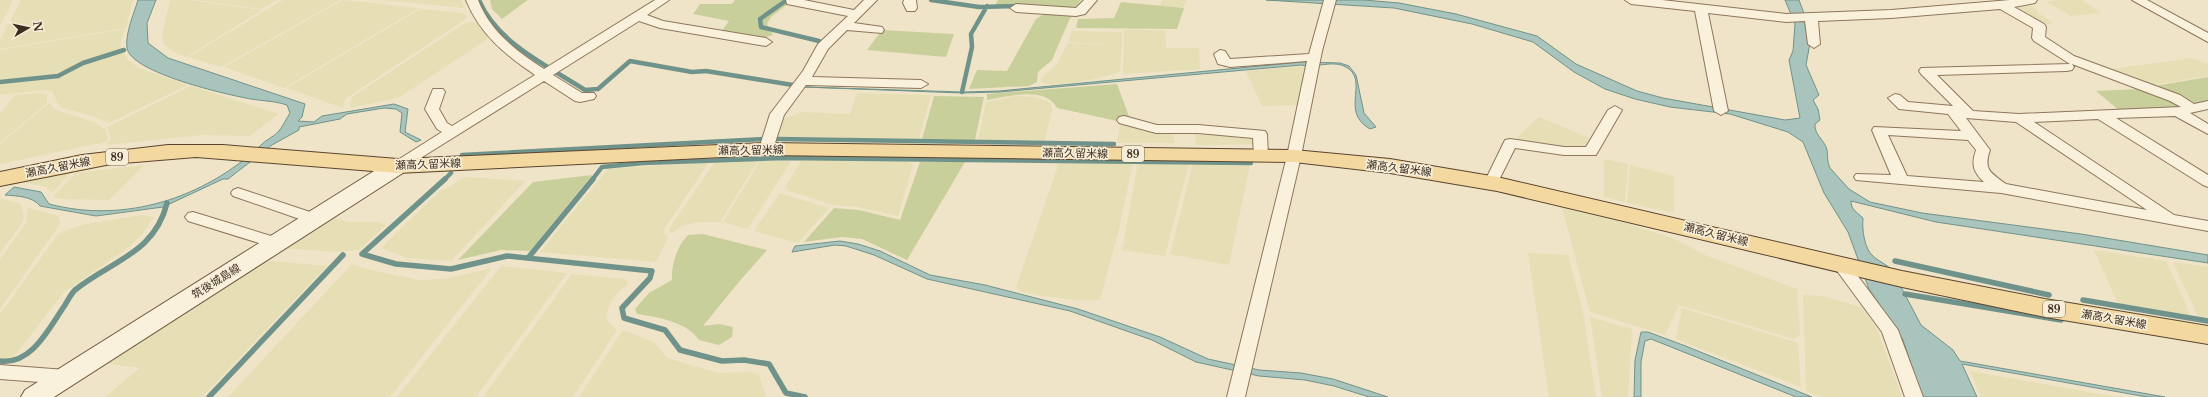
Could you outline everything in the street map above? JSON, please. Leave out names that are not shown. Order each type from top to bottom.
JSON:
[{"type":"main road","name":"瀬高久留米線","points":[[0,179],[97,159],[174,152],[235,153],[398,166],[766,149],[1294,156],[1390,166],[1491,182],[1902,279],[2045,308],[2208,335]]},
{"type":"street","points":[[472,0],[478,16],[510,52],[580,98],[589,96]]},
{"type":"street","points":[[398,166],[663,0]]},
{"type":"street","points":[[766,149],[772,125],[778,114],[803,81],[823,47],[871,0]]},
{"type":"street","points":[[1016,8],[1076,12],[1081,11],[1091,0]]},
{"type":"street","points":[[1236,397],[1294,156],[1315,57],[1330,0]]},
{"type":"street","points":[[1631,0],[1786,18],[1891,14],[2002,5],[2032,0]]},
{"type":"street","points":[[2138,0],[2208,38]]},
{"type":"street","points":[[791,1],[856,14]]},
{"type":"street","points":[[2002,5],[2040,27],[2038,38],[2068,59],[2175,98],[2193,109]]},
{"type":"street","points":[[1701,8],[1721,111]]},
{"type":"street","points":[[638,16],[660,24],[766,42]]},
{"type":"street","points":[[1810,17],[1814,44]]},
{"type":"street","points":[[844,26],[878,30]]},
{"type":"street","points":[[1220,54],[1223,61],[1230,62],[1315,57]]},
{"type":"street","points":[[2067,67],[1926,71],[1969,115],[2019,118],[2178,112],[2208,105]]},
{"type":"street","points":[[803,81],[922,84]]},
{"type":"street","points":[[438,92],[432,109],[442,126],[453,132]]},
{"type":"street","points":[[1895,98],[1904,106],[1952,110],[1983,150],[1978,161],[1980,169],[2001,188]]},
{"type":"street","points":[[1491,182],[1510,143],[1592,152],[1615,110]]},
{"type":"street","points":[[2178,112],[2208,130]]},
{"type":"street","points":[[2101,115],[2208,182]]},
{"type":"street","points":[[2019,118],[2173,220]]},
{"type":"street","points":[[1124,120],[1156,128],[1198,129],[1260,134],[1261,156]]},
{"type":"street","points":[[1901,180],[1879,130],[1971,136]]},
{"type":"street","name":"筑後城島線","points":[[34,397],[398,166]]},
{"type":"street","points":[[1861,177],[2001,188],[2208,226]]},
{"type":"street","points":[[238,193],[314,219]]},
{"type":"street","points":[[192,217],[275,243]]},
{"type":"street","points":[[1849,266],[1890,330],[1914,397]]},
{"type":"street","points":[[0,372],[66,377]]},
{"type":"shaded area","points":[[0,0],[13,0],[0,25]]},
{"type":"shaded area","points":[[21,0],[133,0],[126,28],[0,49],[0,40]]},
{"type":"shaded area","points":[[170,0],[190,0],[262,10],[186,57],[172,51],[163,44],[162,34]]},
{"type":"shaded area","points":[[197,0],[277,0],[261,9]]},
{"type":"shaded area","points":[[283,0],[340,0],[221,67],[188,57]]},
{"type":"shaded area","points":[[343,0],[419,8],[284,88],[224,67]]},
{"type":"shaded area","points":[[382,0],[461,0],[464,8]]},
{"type":"shaded area","points":[[1162,0],[1187,0],[1183,8],[1160,6]]},
{"type":"shaded area","points":[[2058,0],[2082,0],[2101,13],[2071,16],[2047,2]]},
{"type":"shaded area","points":[[2031,6],[2053,23],[2043,25],[2012,8]]},
{"type":"shaded area","points":[[420,9],[462,13],[466,16],[466,19],[345,99],[343,108],[287,88]]},
{"type":"shaded area","points":[[465,23],[477,23],[489,38],[398,98],[350,108],[352,97]]},
{"type":"shaded area","points":[[125,29],[120,49],[78,63],[58,74],[0,80],[0,50]]},
{"type":"shaded area","points":[[1124,30],[1165,30],[1166,48],[1199,48],[1200,69],[1123,74]]},
{"type":"shaded area","points":[[1072,31],[1122,32],[1122,46],[1068,42]]},
{"type":"shaded area","points":[[1068,43],[1122,46],[1120,72],[1095,79],[1070,83],[1050,84],[1042,82],[1041,78],[1057,64]]},
{"type":"shaded area","points":[[123,52],[128,60],[139,68],[188,85],[109,123],[95,117],[60,107],[52,92],[46,90],[0,95],[0,83],[62,77],[82,66]]},
{"type":"shaded area","points":[[2192,58],[2208,64],[2208,76],[2147,86],[2105,70]]},
{"type":"shaded area","points":[[1300,66],[1305,68],[1297,105],[1262,106],[1246,71]]},
{"type":"shaded area","points":[[191,86],[279,114],[250,136],[202,135],[106,145],[111,138],[107,127]]},
{"type":"shaded area","points":[[40,93],[47,95],[47,103],[0,143],[0,114],[15,95]]},
{"type":"shaded area","points":[[857,93],[931,95],[919,139],[775,137],[780,120],[802,112],[850,114]]},
{"type":"shaded area","points":[[1015,96],[1036,97],[1051,103],[1052,109],[1045,141],[978,140],[986,102]]},
{"type":"shaded area","points":[[49,103],[56,110],[94,122],[105,129],[108,139],[106,142],[0,164],[0,144]]},
{"type":"shaded area","points":[[1539,117],[1589,138],[1585,148],[1563,148],[1518,141],[1517,137]]},
{"type":"shaded area","points":[[1126,122],[1172,132],[1175,143],[1117,143],[1120,124]]},
{"type":"shaded area","points":[[1194,133],[1248,135],[1253,138],[1255,144],[1196,145]]},
{"type":"shaded area","points":[[1604,159],[1628,164],[1625,202],[1604,197]]},
{"type":"shaded area","points":[[801,160],[907,161],[913,165],[898,216],[857,207],[833,205],[787,190],[785,188]]},
{"type":"shaded area","points":[[758,161],[720,222],[698,222],[682,226],[672,233],[668,230],[715,162]]},
{"type":"shaded area","points":[[760,161],[791,161],[748,229],[723,222]]},
{"type":"shaded area","points":[[709,162],[663,231],[668,238],[656,262],[540,252],[608,169]]},
{"type":"shaded area","points":[[1059,163],[1133,163],[1119,229],[1100,300],[1074,300],[1037,295],[1020,291],[1016,287]]},
{"type":"shaded area","points":[[1138,163],[1189,164],[1165,256],[1122,250]]},
{"type":"shaded area","points":[[1193,164],[1250,165],[1229,265],[1170,254]]},
{"type":"shaded area","points":[[144,165],[109,200],[60,199],[53,196],[76,173]]},
{"type":"shaded area","points":[[1630,165],[1674,176],[1674,213],[1627,203]]},
{"type":"shaded area","points":[[70,173],[52,193],[46,187],[21,182]]},
{"type":"shaded area","points":[[465,177],[525,181],[451,261],[407,258],[381,248],[442,189],[446,189]]},
{"type":"shaded area","points":[[780,193],[829,208],[798,243],[754,231]]},
{"type":"shaded area","points":[[0,198],[21,204],[24,217],[21,225],[0,253]]},
{"type":"shaded area","points":[[28,208],[56,215],[59,217],[60,224],[0,309],[0,259],[27,222]]},
{"type":"shaded area","points":[[1562,208],[1618,221],[1673,238],[1705,255],[1797,289],[1800,335],[1794,339],[1679,305],[1665,335],[1590,312]]},
{"type":"shaded area","points":[[142,215],[154,217],[142,234],[129,247],[63,293],[17,353],[12,357],[0,359],[0,314],[59,233],[85,224]]},
{"type":"shaded area","points":[[331,217],[349,222],[377,222],[386,225],[359,250],[337,252],[281,248]]},
{"type":"shaded area","points":[[2094,250],[2166,261],[2191,316],[2118,304]]},
{"type":"shaded area","points":[[1528,253],[1568,255],[1583,312],[1596,397],[1549,397]]},
{"type":"shaded area","points":[[270,261],[327,266],[202,397],[105,397],[140,368],[97,362],[261,262]]},
{"type":"shaded area","points":[[2173,262],[2208,267],[2208,319],[2198,317]]},
{"type":"shaded area","points":[[352,264],[362,268],[419,280],[444,279],[492,268],[390,397],[228,397]]},
{"type":"shaded area","points":[[501,266],[567,273],[476,397],[397,397]]},
{"type":"shaded area","points":[[572,274],[626,279],[629,283],[617,293],[608,307],[606,320],[617,330],[573,397],[483,397]]},
{"type":"shaded area","points":[[1803,295],[1823,296],[1861,307],[1877,329],[1902,397],[1821,397],[1806,391]]},
{"type":"shaded area","points":[[1682,308],[1798,343],[1801,387],[1676,339]]},
{"type":"shaded area","points":[[1590,317],[1632,329],[1628,397],[1602,397]]},
{"type":"shaded area","points":[[623,330],[654,342],[667,358],[718,373],[751,372],[759,375],[766,397],[579,397]]},
{"type":"shaded area","points":[[1970,371],[2116,397],[1981,397]]},
{"type":"green space","points":[[490,0],[528,0],[502,19],[492,9]]},
{"type":"green space","points":[[735,0],[793,0],[771,17],[767,24],[773,35],[762,38],[721,32],[729,21],[693,14],[700,4],[732,4]]},
{"type":"green space","points":[[998,0],[1081,0],[1075,8],[1045,8],[995,5]]},
{"type":"green space","points":[[1121,2],[1184,8],[1177,29],[1076,28],[1078,19],[1114,18]]},
{"type":"green space","points":[[1044,14],[1074,16],[1070,18],[1052,60],[1038,72],[1037,82],[1029,86],[969,89],[977,70],[1007,71],[1036,19]]},
{"type":"green space","points":[[882,30],[954,34],[946,57],[867,50]]},
{"type":"green space","points":[[2208,77],[2208,102],[2194,105],[2149,87]]},
{"type":"green space","points":[[1117,84],[1130,119],[1122,122],[1057,108],[1051,101],[1044,97],[1035,95],[1015,95],[987,100],[987,94]]},
{"type":"green space","points":[[2140,89],[2186,107],[2171,110],[2120,111],[2096,91]]},
{"type":"green space","points":[[934,96],[984,97],[975,140],[922,139]]},
{"type":"green space","points":[[920,162],[965,162],[907,260],[862,239],[842,237],[804,242],[834,208],[859,210],[900,220]]},
{"type":"green space","points":[[592,175],[530,251],[501,250],[458,260],[533,182]]},
{"type":"green space","points":[[703,234],[767,250],[703,326],[719,324],[733,327],[732,337],[719,345],[699,340],[687,329],[671,321],[637,314],[635,309],[649,293],[672,280],[676,256],[684,239],[688,235]]},
{"type":"water","points":[[138,0],[156,0],[147,23],[148,43],[168,58],[305,104],[302,117],[298,121],[314,122],[322,116],[394,104],[408,109],[405,132],[421,140],[416,142],[400,132],[402,113],[396,109],[384,108],[347,114],[340,119],[299,127],[299,130],[272,145],[228,179],[223,179],[163,207],[96,216],[40,206],[29,198],[5,195],[14,187],[41,192],[49,204],[78,209],[106,211],[134,208],[162,202],[189,192],[214,180],[238,164],[280,129],[290,113],[287,105],[239,97],[203,88],[162,74],[145,66],[133,57],[127,48],[127,36]]},
{"type":"water","points":[[1266,0],[1364,0],[1399,3],[1456,14],[1537,36],[1576,64],[1637,91],[1663,98],[1785,120],[1800,118],[1789,60],[1793,51],[1795,24],[1785,0],[1799,0],[1808,24],[1810,43],[1806,65],[1819,95],[1813,100],[1818,109],[1820,120],[1815,124],[1815,128],[1826,146],[1828,164],[1830,168],[1849,189],[1870,202],[1922,213],[2081,234],[2208,255],[2208,263],[1936,222],[1851,201],[1853,209],[1863,218],[1863,234],[1868,249],[1874,257],[1892,270],[1921,325],[1953,350],[1960,361],[2165,397],[2147,397],[1962,364],[1977,397],[1922,397],[1903,340],[1869,289],[1848,232],[1824,193],[1803,142],[1788,132],[1730,114],[1670,107],[1635,99],[1605,89],[1574,72],[1533,42],[1472,24],[1394,8]]},
{"type":"water","points":[[1302,62],[1340,63],[1349,66],[1356,75],[1364,113],[1376,127],[1370,129],[1361,122],[1356,113],[1355,79],[1352,72],[1339,64],[1311,66],[1301,65],[1000,92],[962,93],[804,87],[963,92],[999,91]]},
{"type":"water","points":[[840,241],[858,244],[880,251],[930,275],[985,285],[1078,309],[1160,337],[1208,359],[1259,370],[1301,373],[1333,379],[1388,397],[1369,397],[1334,386],[1305,380],[1259,376],[1196,362],[1152,340],[1070,311],[927,279],[874,255],[846,246],[835,245],[792,252],[795,246]]},
{"type":"water","points":[[1641,332],[1648,332],[1683,345],[1812,397],[1796,397],[1651,339],[1645,341],[1641,362],[1641,397],[1634,397],[1635,360]]},
{"type":"waterway","points":[[479,0],[487,15],[498,29],[511,41],[540,62],[585,90],[598,89],[630,61],[692,72],[706,71],[799,86]]},
{"type":"waterway","points":[[787,0],[760,19],[761,27],[819,41]]},
{"type":"waterway","points":[[931,0],[987,7]]},
{"type":"waterway","points":[[987,7],[1019,6]]},
{"type":"waterway","points":[[962,92],[972,47],[971,34],[987,7]]},
{"type":"waterway","points":[[0,82],[58,76],[83,63],[124,50]]},
{"type":"waterway","points":[[462,155],[764,139]]},
{"type":"waterway","points":[[776,139],[1114,144]]},
{"type":"waterway","points":[[592,180],[602,167],[643,163],[785,158],[1251,163]]},
{"type":"waterway","points":[[445,179],[451,173]]},
{"type":"waterway","points":[[445,179],[362,254],[396,264],[451,269],[507,256],[652,271],[650,278],[622,308],[624,318],[665,330],[680,350],[722,361],[744,360],[769,364],[786,393],[805,397]]},
{"type":"waterway","points":[[528,258],[593,179]]},
{"type":"waterway","points":[[0,361],[11,361],[30,351],[46,334],[75,290],[130,254],[153,234],[161,220],[167,203]]},
{"type":"waterway","points":[[209,397],[343,255]]},
{"type":"waterway","points":[[1895,261],[2049,295]]},
{"type":"waterway","points":[[1905,294],[2061,320]]},
{"type":"waterway","points":[[2083,300],[2208,321]]}]
